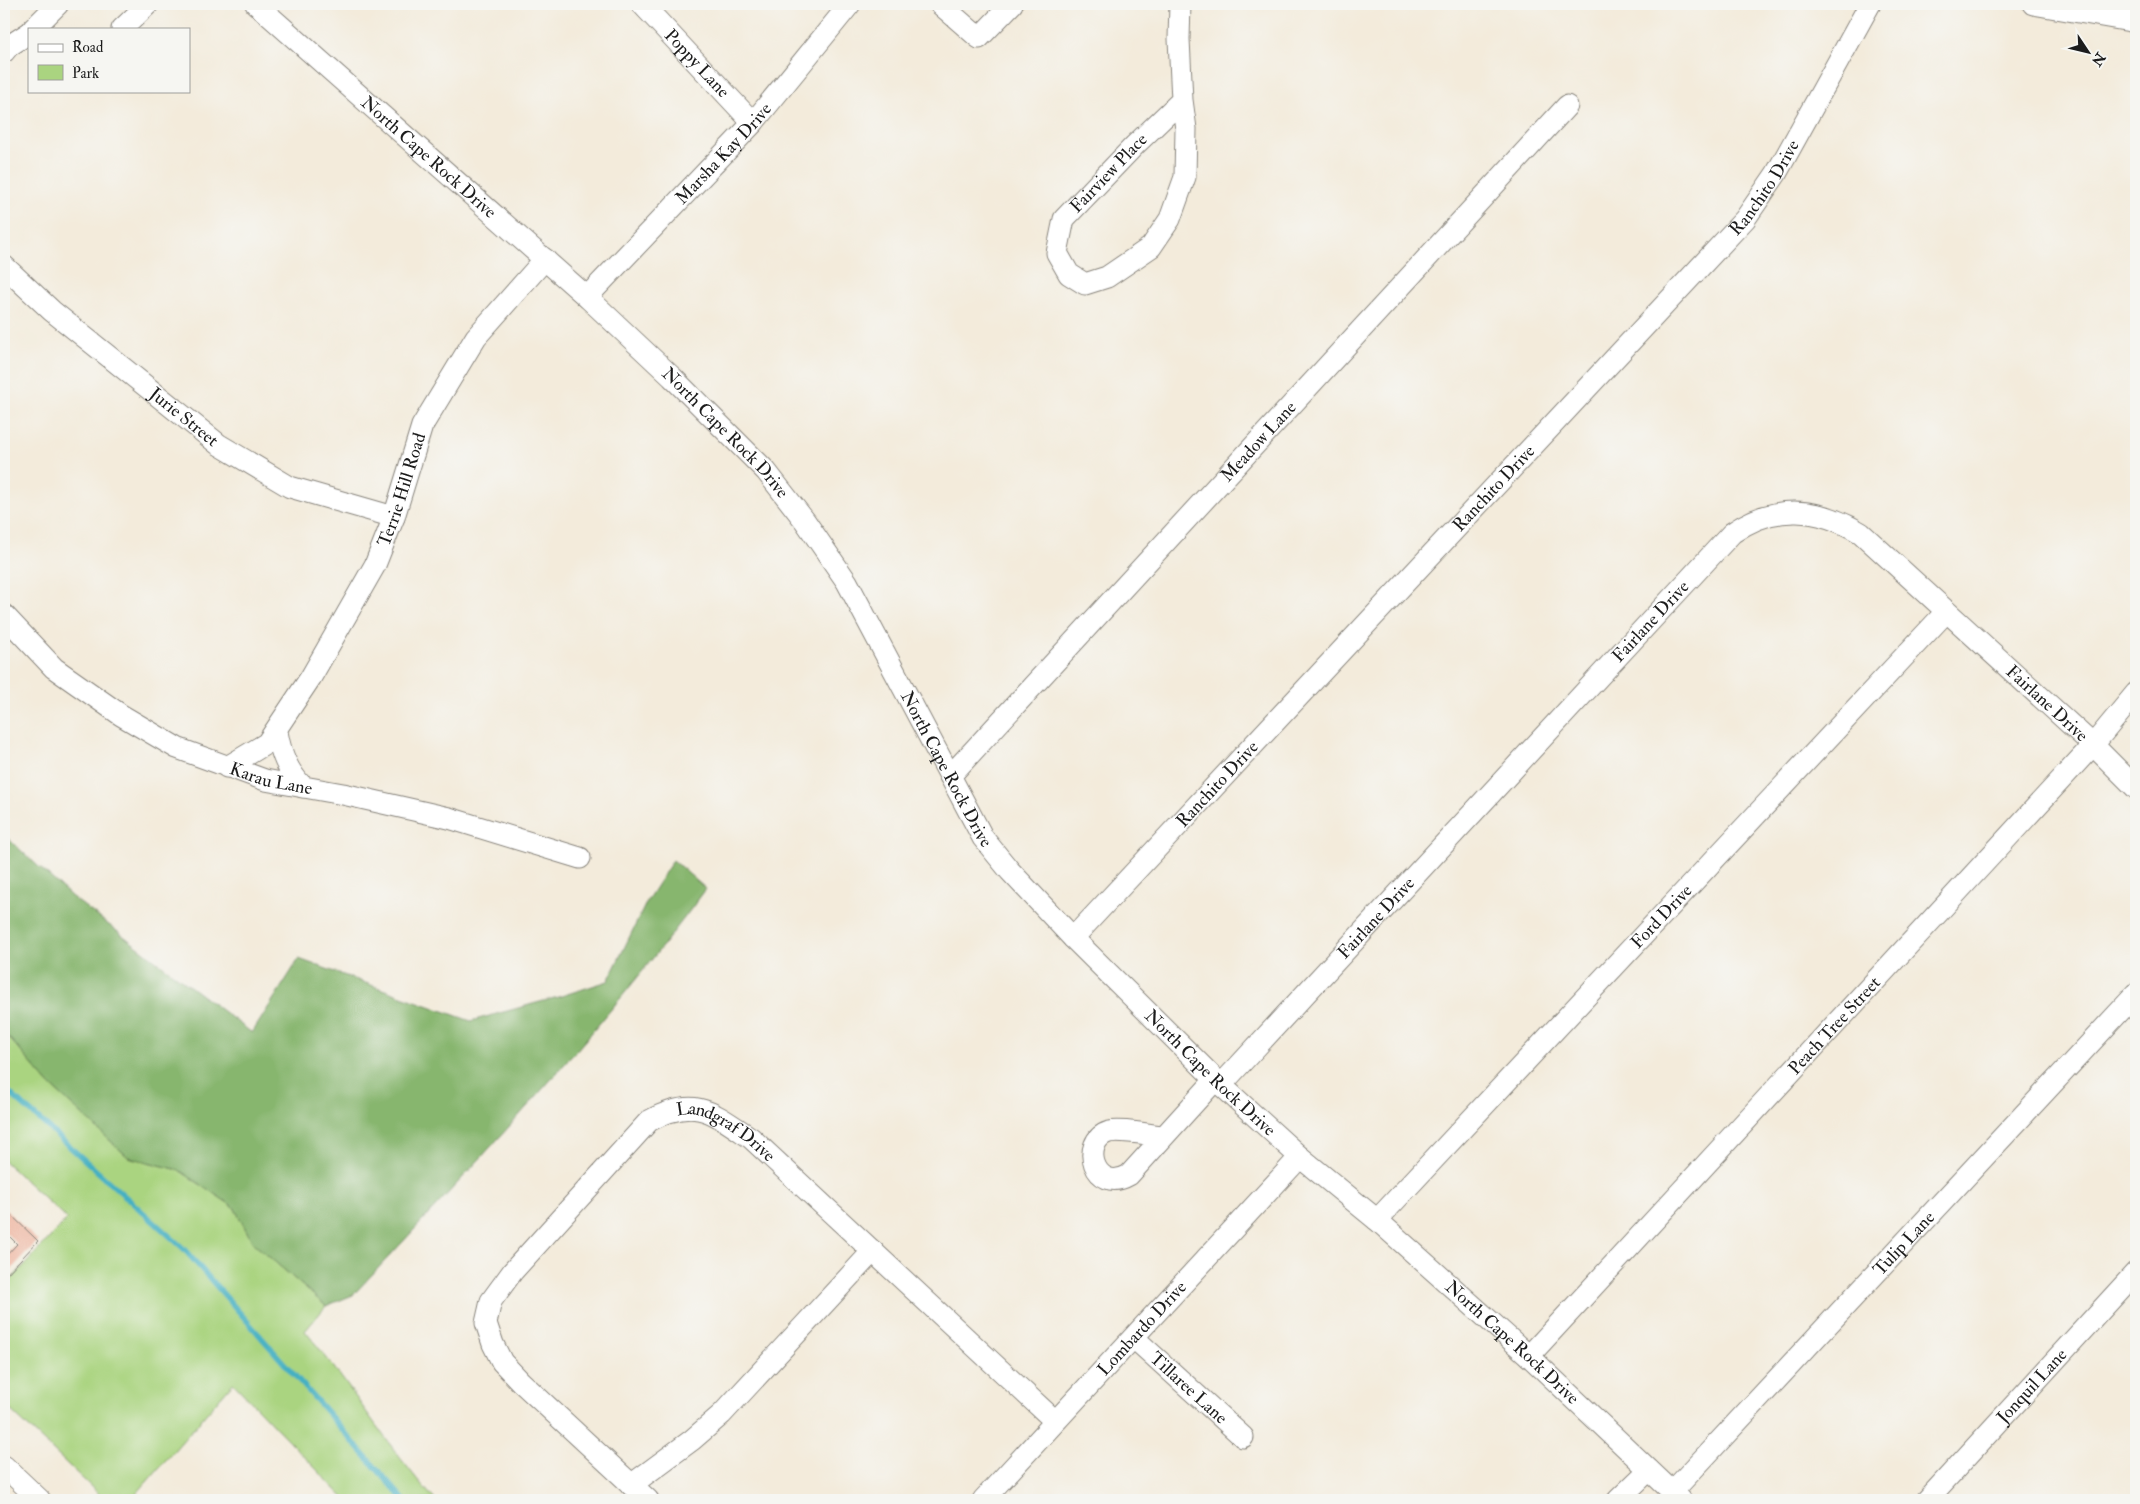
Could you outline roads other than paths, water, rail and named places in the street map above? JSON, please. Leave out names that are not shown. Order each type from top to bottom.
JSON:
[{"type":"street","points":[[34,28],[58,4]]},
{"type":"street","points":[[123,28],[148,4]]},
{"type":"street","name":"North Cape Rock Drive","points":[[256,4],[587,297],[672,377],[766,471],[805,521],[847,582],[983,838],[1010,871],[1073,938],[1219,1082],[1300,1157],[1377,1220],[1529,1356],[1677,1496]]},
{"type":"street","name":"Poppy Lane","points":[[642,4],[753,123]]},
{"type":"street","name":"Marsha Kay Drive","points":[[587,297],[753,123],[850,4]]},
{"type":"street","points":[[940,4],[979,38],[1012,4]]},
{"type":"street","name":"Fairview Place","points":[[1180,4],[1179,40],[1182,100],[1186,129],[1185,177],[1170,219],[1151,247],[1108,277],[1085,284],[1069,274],[1056,253],[1064,219],[1135,145],[1182,100]]},
{"type":"street","name":"Ranchito Drive","points":[[1073,938],[1745,219],[1776,174],[1870,4]]},
{"type":"street","points":[[2033,4],[2136,22]]},
{"type":"street","points":[[4,52],[9,46],[28,34]]},
{"type":"street","name":"Meadow Lane","points":[[950,776],[1567,106]]},
{"type":"street","name":"Terrie Hill Road","points":[[227,767],[267,743],[276,732],[355,604],[376,566],[422,426],[476,338],[545,259]]},
{"type":"street","name":"Jurie Street","points":[[4,266],[52,311],[218,444],[290,487],[394,516]]},
{"type":"street","name":"Fairlane Drive","points":[[1163,1136],[1219,1082],[1732,533],[1747,522],[1764,515],[1798,511],[1816,514],[1847,524],[1861,533],[2093,745],[2136,788]]},
{"type":"street","name":"Ford Drive","points":[[1377,1220],[1946,612]]},
{"type":"street","name":"Karau Lane","points":[[4,615],[54,668],[121,715],[177,748],[265,780],[449,818],[580,858]]},
{"type":"street","name":"Peach Tree Street","points":[[1529,1356],[2093,745],[2136,693]]},
{"type":"street","points":[[276,732],[280,752],[290,773],[304,787]]},
{"type":"street","name":"Tulip Lane","points":[[1677,1496],[2136,994]]},
{"type":"street","name":"Landgraf Drive","points":[[648,1500],[502,1362],[486,1323],[491,1301],[514,1271],[649,1121],[665,1112],[682,1107],[704,1110],[726,1121],[751,1138],[1054,1421]]},
{"type":"street","name":"Lombardo Drive","points":[[983,1500],[1300,1157]]},
{"type":"street","points":[[631,1485],[692,1440],[722,1414],[873,1252]]},
{"type":"street","name":"Jonquil Lane","points":[[1928,1500],[2136,1272]]},
{"type":"street","name":"Tillaree Lane","points":[[1134,1338],[1243,1437]]},
{"type":"street","points":[[4,1466],[40,1500]]},
{"type":"street","points":[[1618,1500],[1649,1470]]},
{"type":"waterway","points":[[4,1088],[183,1248],[404,1500]]}]
